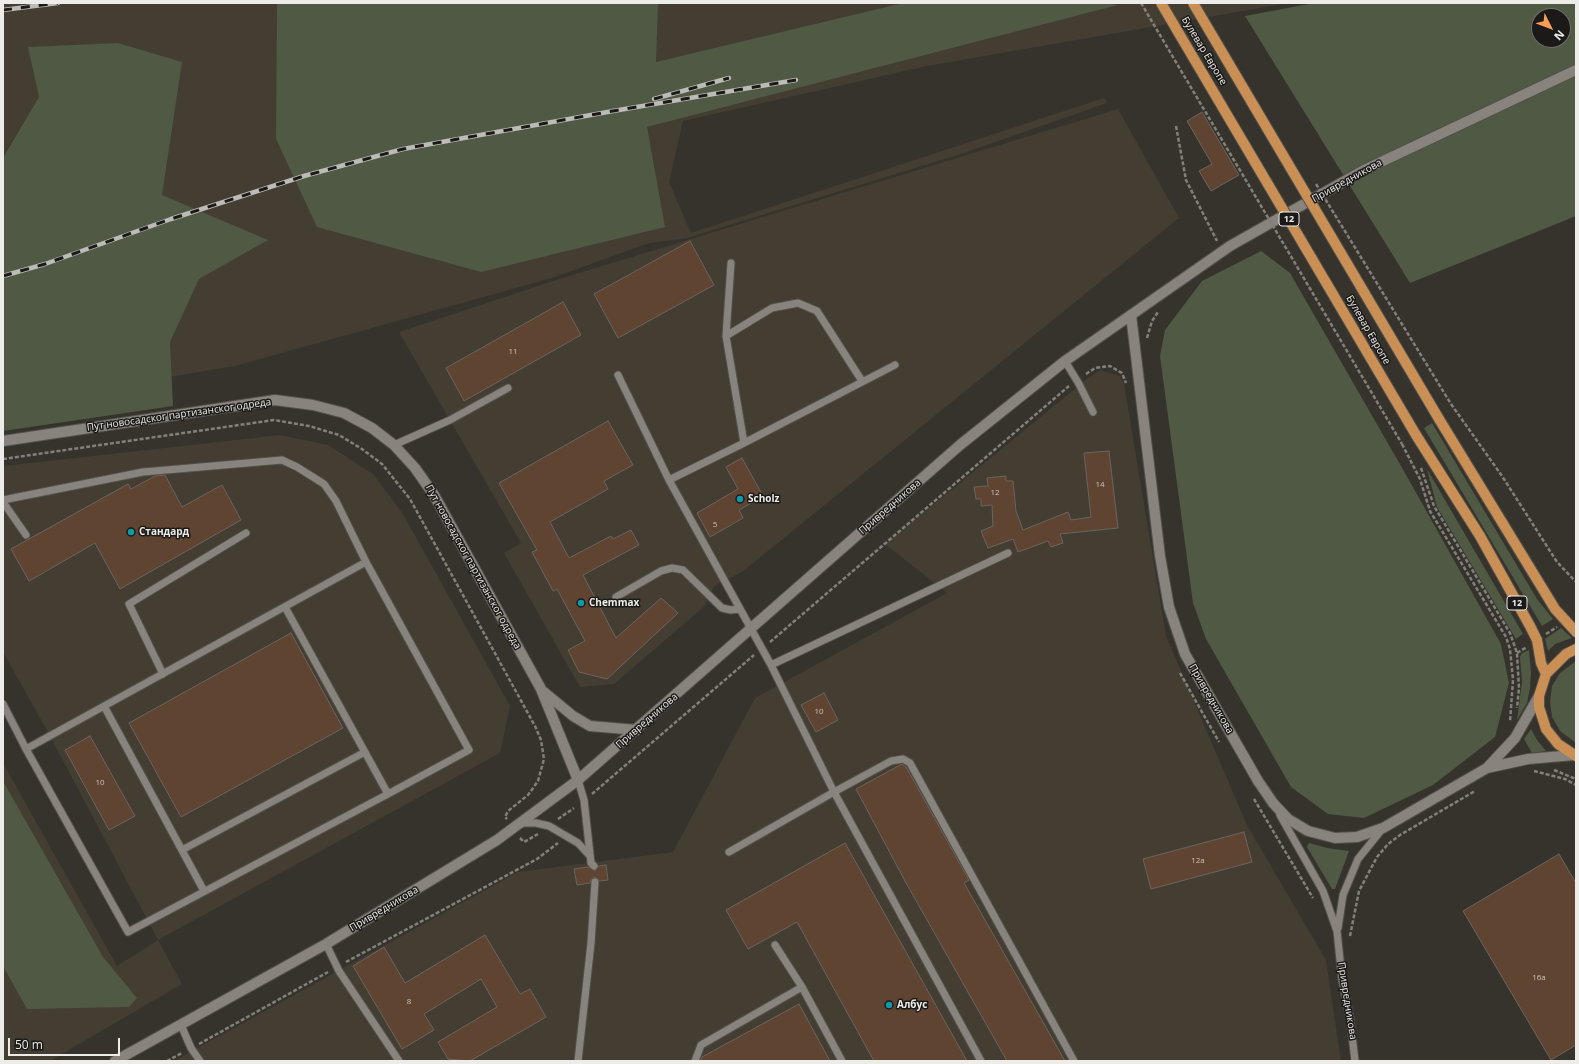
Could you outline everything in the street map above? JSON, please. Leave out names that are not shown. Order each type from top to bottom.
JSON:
[{"type":"main road","name":"Булевар Европе","points":[[1161,3],[1416,435],[1480,536],[1537,640],[1541,663],[1546,674]]},
{"type":"main road","name":"Булевар Европе","points":[[1193,3],[1439,419],[1555,609],[1576,632]]},
{"type":"main road","points":[[1575,755],[1558,744],[1546,729],[1539,707],[1539,696],[1546,674],[1566,654],[1576,649]]},
{"type":"street","name":"Привредникова","points":[[115,1061],[326,944],[518,826],[578,780],[637,730],[960,446],[1065,361],[1223,251],[1364,170],[1576,70]]},
{"type":"street","name":"Привредникова","points":[[1131,315],[1160,556],[1169,607],[1185,654],[1258,781],[1273,803]]},
{"type":"street","name":"Пут новосадског партизанског одреда","points":[[3,441],[275,400],[313,404],[344,413],[372,428],[394,445],[415,468],[434,495],[541,689],[578,780]]},
{"type":"street","points":[[541,689],[557,704],[590,726],[637,730]]},
{"type":"street","points":[[1273,803],[1288,819],[1308,831],[1335,838],[1357,837],[1383,828],[1487,768],[1516,738],[1539,696]]},
{"type":"street","points":[[1487,768],[1532,763],[1575,755]]},
{"type":"lane","points":[[731,263],[726,336],[744,443]]},
{"type":"lane","points":[[726,336],[772,308],[798,303],[816,311],[862,381]]},
{"type":"lane","points":[[1065,361],[1093,412]]},
{"type":"lane","points":[[669,480],[895,365]]},
{"type":"lane","points":[[618,375],[669,480],[771,665],[834,792],[981,1061]]},
{"type":"lane","points":[[394,445],[450,420],[508,388]]},
{"type":"lane","points":[[3,704],[26,749],[128,932],[469,750],[366,562],[336,501],[324,484],[298,466],[282,460],[143,472],[3,501],[26,535]]},
{"type":"lane","points":[[164,674],[129,604],[246,533]]},
{"type":"lane","points":[[771,665],[1008,553]]},
{"type":"lane","points":[[26,749],[366,562]]},
{"type":"lane","points":[[616,596],[661,571],[672,568],[683,570],[722,608],[731,610],[740,608]]},
{"type":"lane","points":[[285,607],[388,794]]},
{"type":"lane","points":[[104,706],[204,891]]},
{"type":"lane","points":[[182,850],[365,752]]},
{"type":"lane","points":[[729,852],[834,792],[892,761],[903,759],[910,763],[1074,1061]]},
{"type":"lane","points":[[578,780],[584,800],[590,856],[594,866]]},
{"type":"lane","name":"Привредникова","points":[[1273,803],[1323,891],[1338,931],[1339,948],[1355,1061]]},
{"type":"lane","points":[[518,826],[536,823],[549,826],[573,839],[590,856]]},
{"type":"lane","points":[[1338,931],[1343,895],[1358,859],[1383,828]]},
{"type":"lane","points":[[578,1061],[590,957],[595,882]]},
{"type":"lane","points":[[326,944],[337,967],[399,1061]]},
{"type":"lane","points":[[775,945],[802,987],[842,1061]]},
{"type":"lane","points":[[695,1061],[701,1045],[802,987]]},
{"type":"lane","points":[[181,1025],[191,1048],[200,1061]]},
{"type":"path","points":[[1141,3],[1402,444],[1416,469],[1430,511],[1506,637],[1510,649],[1513,680],[1510,729]]},
{"type":"path","points":[[1176,126],[1186,180],[1223,251]]},
{"type":"path","points":[[1314,180],[1451,404],[1502,476],[1557,562],[1576,582]]},
{"type":"path","points":[[1147,343],[1152,321],[1162,306]]},
{"type":"path","points":[[3,459],[274,420],[309,426],[339,435],[362,448],[382,464],[410,499],[535,726],[541,740],[544,759],[538,781],[528,795],[508,811],[505,816],[518,826],[524,842],[549,826],[584,800],[1076,380],[1095,368],[1110,366],[1122,373],[1127,386]]},
{"type":"path","points":[[1420,467],[1434,506],[1510,633],[1517,653],[1518,672],[1516,711]]},
{"type":"path","points":[[1178,670],[1222,746]]},
{"type":"path","points":[[1552,769],[1576,779]]},
{"type":"path","points":[[1339,948],[1348,948],[1350,928],[1359,891],[1374,862],[1388,844],[1482,787]]},
{"type":"path","points":[[1250,794],[1315,901]]},
{"type":"path","points":[[167,1061],[537,859],[548,851]]},
{"type":"shaded area","points":[[3,3],[1289,3],[927,66],[683,121],[669,182],[691,233],[1104,98],[1107,103],[964,153],[687,238],[649,243],[552,278],[235,366],[3,405]]},
{"type":"shaded area","points":[[1118,109],[1179,218],[742,572],[714,586],[706,605],[614,684],[580,687],[504,553],[521,543],[399,332],[556,280]]},
{"type":"shaded area","points":[[1100,370],[1120,376],[1124,384],[1166,636],[1247,825],[1326,960],[1341,1061],[174,1061],[518,872],[673,852],[755,698],[947,593],[885,544]]},
{"type":"shaded area","points":[[280,435],[328,445],[373,474],[403,514],[510,706],[500,753],[158,940],[50,736],[3,652],[3,466]]},
{"type":"shaded area","points":[[3,763],[117,966],[158,940],[182,984],[50,1061],[3,1061]]},
{"type":"green space","points":[[277,3],[658,3],[656,62],[903,3],[1104,3],[1118,5],[647,127],[665,227],[481,272],[317,227],[276,139]]},
{"type":"green space","points":[[1314,3],[1576,3],[1576,216],[1410,283],[1245,16]]},
{"type":"green space","points":[[118,43],[182,62],[162,195],[268,240],[199,279],[170,342],[173,406],[3,431],[3,158],[39,97],[28,47]]},
{"type":"green space","points":[[1261,251],[1290,273],[1405,473],[1501,644],[1509,683],[1495,737],[1433,785],[1364,818],[1328,814],[1291,787],[1206,639],[1193,603],[1160,356],[1165,330],[1202,281]]},
{"type":"green space","points":[[1432,423],[1537,599],[1553,619],[1542,626],[1424,428]]},
{"type":"green space","points":[[1427,469],[1523,634],[1516,639],[1437,507]]},
{"type":"green space","points":[[1561,628],[1572,638],[1555,644],[1548,651],[1545,639]]},
{"type":"green space","points":[[1529,650],[1531,672],[1530,688],[1527,703],[1517,720],[1522,682],[1520,657],[1522,653]]},
{"type":"green space","points":[[1576,661],[1576,743],[1560,731],[1552,717],[1550,702],[1552,686],[1560,673]]},
{"type":"green space","points":[[1531,729],[1537,740],[1546,751],[1532,753],[1524,739]]},
{"type":"green space","points":[[3,781],[103,957],[137,998],[129,1007],[27,1009],[3,966]]},
{"type":"green space","points":[[1309,843],[1327,848],[1349,851],[1335,889],[1332,889],[1307,847]]},
{"type":"building","points":[[1202,112],[1239,175],[1211,191],[1199,171],[1212,164],[1187,121]]},
{"type":"building","points":[[690,241],[714,285],[618,338],[594,294]]},
{"type":"building","points":[[563,302],[581,335],[464,401],[446,368]]},
{"type":"building","points":[[608,421],[633,465],[604,481],[608,489],[550,522],[569,558],[611,536],[613,539],[631,530],[639,545],[583,575],[616,638],[661,598],[678,613],[607,679],[579,672],[568,650],[585,641],[557,589],[553,591],[532,552],[537,550],[499,483]]},
{"type":"building","points":[[1109,451],[1118,528],[1060,534],[1063,543],[1051,547],[1048,541],[1018,552],[1013,539],[988,548],[981,531],[993,526],[992,505],[981,506],[981,499],[976,499],[974,487],[988,486],[987,478],[1006,476],[1006,481],[1013,481],[1016,511],[1023,530],[1068,512],[1071,520],[1091,517],[1084,453]]},
{"type":"building","name":"Scholz","points":[[742,458],[763,496],[739,510],[743,518],[710,537],[697,513],[738,489],[726,467]]},
{"type":"building","name":"Стандард","points":[[165,475],[182,507],[222,485],[241,520],[120,589],[95,543],[29,581],[11,549],[128,484],[131,489],[155,476]]},
{"type":"building","points":[[291,633],[343,728],[181,817],[129,723]]},
{"type":"building","points":[[824,693],[838,720],[816,732],[801,705]]},
{"type":"building","points":[[90,736],[135,816],[109,830],[65,750]]},
{"type":"building","points":[[902,764],[906,767],[969,880],[964,883],[1065,1061],[1007,1061],[905,881],[856,789]]},
{"type":"building","points":[[1244,832],[1252,862],[1151,889],[1143,859]]},
{"type":"building","name":"Албус","points":[[845,843],[967,1061],[874,1061],[797,922],[748,949],[726,910]]},
{"type":"building","points":[[1559,854],[1576,883],[1576,1045],[1551,1060],[1463,911]]},
{"type":"building","points":[[606,865],[608,880],[600,881],[595,877],[591,879],[590,883],[577,885],[574,869],[588,867],[595,871],[599,866]]},
{"type":"building","points":[[485,935],[520,994],[530,989],[546,1017],[470,1061],[448,1059],[438,1042],[497,1007],[481,979],[424,1014],[434,1030],[402,1049],[353,966],[384,947],[405,983]]},
{"type":"building","points":[[799,1004],[830,1061],[700,1061],[702,1057]]},
{"type":"railway","points":[[3,10],[58,3]]},
{"type":"railway","points":[[654,99],[729,78]]},
{"type":"railway","points":[[3,276],[45,264],[171,219],[304,176],[403,149],[796,80]]},
{"type":"place","name":"Scholz","points":[[740,499]]},
{"type":"place","name":"Стандард","points":[[131,532]]},
{"type":"place","name":"Chemmax","points":[[581,603]]},
{"type":"place","name":"Албус","points":[[889,1005]]}]
